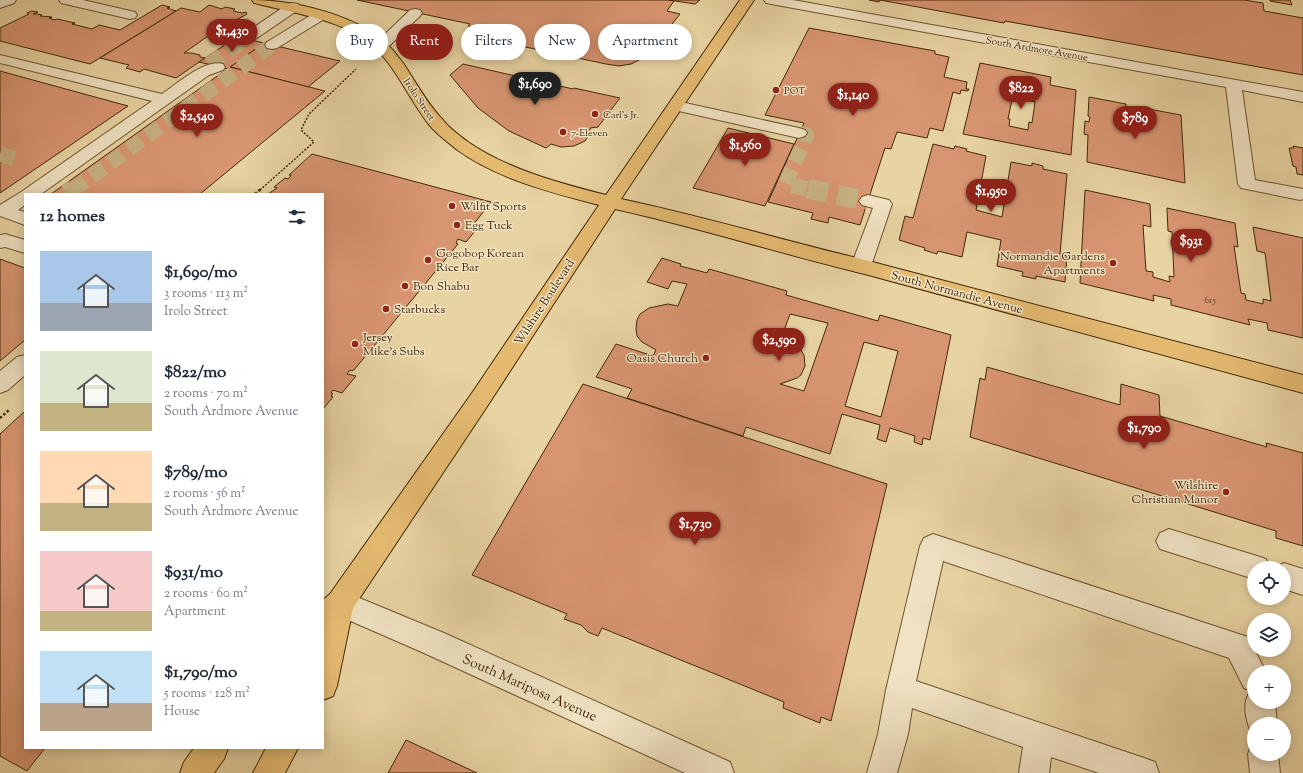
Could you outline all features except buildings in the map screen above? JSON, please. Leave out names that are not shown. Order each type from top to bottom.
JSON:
[{"type":"main road","name":"Irolo Street","points":[[259,0],[293,7],[345,24]]},
{"type":"main road","name":"Wilshire Boulevard","points":[[324,676],[331,610],[480,399],[746,0]]},
{"type":"main road","name":"Irolo Street","points":[[388,54],[397,65],[436,124],[462,145],[491,163],[527,177],[610,202]]},
{"type":"main road","name":"South Normandie Avenue","points":[[610,202],[670,215],[794,250],[861,266],[1303,384]]},
{"type":"main road","points":[[196,773],[212,749]]},
{"type":"main road","points":[[268,773],[283,749]]},
{"type":"street","points":[[0,4],[9,0]]},
{"type":"street","points":[[66,0],[130,15]]},
{"type":"street","name":"South Ardmore Avenue","points":[[772,0],[1303,97]]},
{"type":"street","points":[[293,7],[251,40],[306,24]]},
{"type":"street","points":[[388,39],[415,13]]},
{"type":"street","points":[[272,45],[321,15]]},
{"type":"street","points":[[0,59],[165,100]]},
{"type":"street","points":[[30,193],[210,68]]},
{"type":"street","points":[[1233,84],[1247,184],[1300,194]]},
{"type":"street","points":[[676,106],[799,133]]},
{"type":"street","points":[[24,198],[4,212],[24,219]]},
{"type":"street","points":[[861,266],[883,204],[868,201]]},
{"type":"street","points":[[2,240],[24,247]]},
{"type":"street","points":[[0,384],[24,364]]},
{"type":"street","points":[[1168,541],[1247,565]]},
{"type":"street","points":[[882,773],[893,734],[900,690],[934,546],[1206,638],[1238,647],[1247,665]]},
{"type":"street","points":[[1291,578],[1303,582]]},
{"type":"street","name":"South Mariposa Avenue","points":[[331,610],[434,643],[719,773]]},
{"type":"street","points":[[900,690],[1144,773]]},
{"type":"street","points":[[1034,773],[1039,737]]},
{"type":"street","points":[[1263,761],[1264,773]]},
{"type":"path","points":[[256,193],[314,142],[301,130],[309,114],[356,69]]},
{"type":"tunnel","points":[[209,64],[246,39]]},
{"type":"tunnel","points":[[73,190],[272,45]]},
{"type":"tunnel","points":[[799,133],[807,135],[785,184],[813,190]]},
{"type":"tunnel","points":[[0,154],[15,159]]},
{"type":"tunnel","points":[[68,193],[74,189]]},
{"type":"tunnel","points":[[808,189],[813,190]]},
{"type":"tunnel","points":[[813,190],[868,201]]},
{"type":"place","name":"POT","points":[[776,90]]},
{"type":"place","name":"Carl's Jr.","points":[[595,114]]},
{"type":"place","name":"7-Eleven","points":[[563,132]]},
{"type":"place","name":"Wilfit Sports","points":[[452,206]]},
{"type":"place","name":"Egg Tuck","points":[[457,225]]},
{"type":"place","name":"Gogobop Korean Rice Bar","points":[[428,260]]},
{"type":"place","name":"Normandie Gardens Apartments","points":[[1113,263]]},
{"type":"place","name":"Bon Shabu","points":[[405,286]]},
{"type":"place","name":"Starbucks","points":[[386,309]]},
{"type":"place","name":"Jersey Mike's Subs","points":[[355,344]]},
{"type":"place","name":"Oasis Church","points":[[706,358]]},
{"type":"place","name":"Wilshire Christian Manor","points":[[1226,492]]}]
